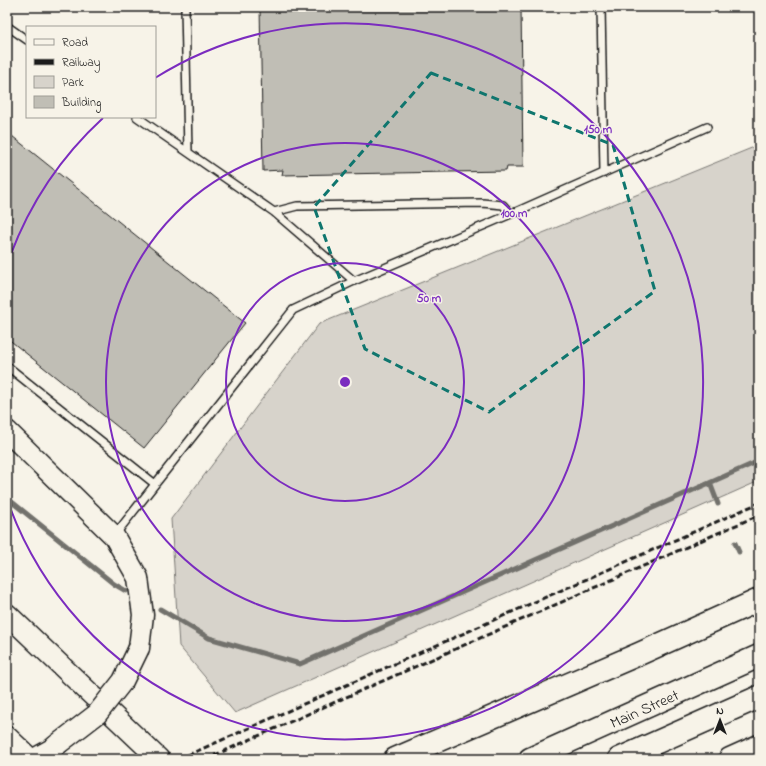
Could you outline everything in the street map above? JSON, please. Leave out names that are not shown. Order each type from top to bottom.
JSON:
[{"type":"highway","points":[[395,759],[759,600]]},
{"type":"highway","name":"Main Street","points":[[530,759],[759,656]]},
{"type":"highway","points":[[619,759],[759,697]]},
{"type":"highway","points":[[7,738],[29,759]]},
{"type":"highway","points":[[730,759],[759,746]]},
{"type":"main road","points":[[7,431],[114,536],[138,578],[143,615],[139,648],[123,681],[97,714],[52,750],[34,759]]},
{"type":"main road","points":[[7,614],[159,759]]},
{"type":"lane","points":[[185,7],[188,152]]},
{"type":"lane","points":[[601,7],[604,173]]},
{"type":"lane","points":[[7,26],[26,39]]},
{"type":"lane","points":[[138,118],[274,212],[354,281]]},
{"type":"lane","points":[[114,536],[294,310],[354,281],[511,214],[707,127]]},
{"type":"lane","points":[[274,212],[297,206],[482,203],[503,205],[511,214]]},
{"type":"lane","points":[[7,366],[155,484]]},
{"type":"highlighted area","points":[[431,73],[613,145],[655,291],[489,412],[365,349],[314,207]]},
{"type":"green space","points":[[759,145],[759,481],[235,713],[179,646],[171,519],[319,324]]},
{"type":"building","points":[[260,7],[521,7],[523,167],[507,167],[506,171],[282,175],[283,170],[263,171]]},
{"type":"building","points":[[7,132],[245,323],[144,448],[7,338]]},
{"type":"waterway","points":[[160,609],[209,638],[300,664],[759,461]]},
{"type":"waterway","points":[[710,483],[718,504]]},
{"type":"waterway","points":[[7,498],[114,584],[126,591]]},
{"type":"waterway","points":[[735,543],[739,552]]},
{"type":"railway","points":[[179,759],[759,503]]},
{"type":"railway","points":[[206,759],[759,515]]}]
